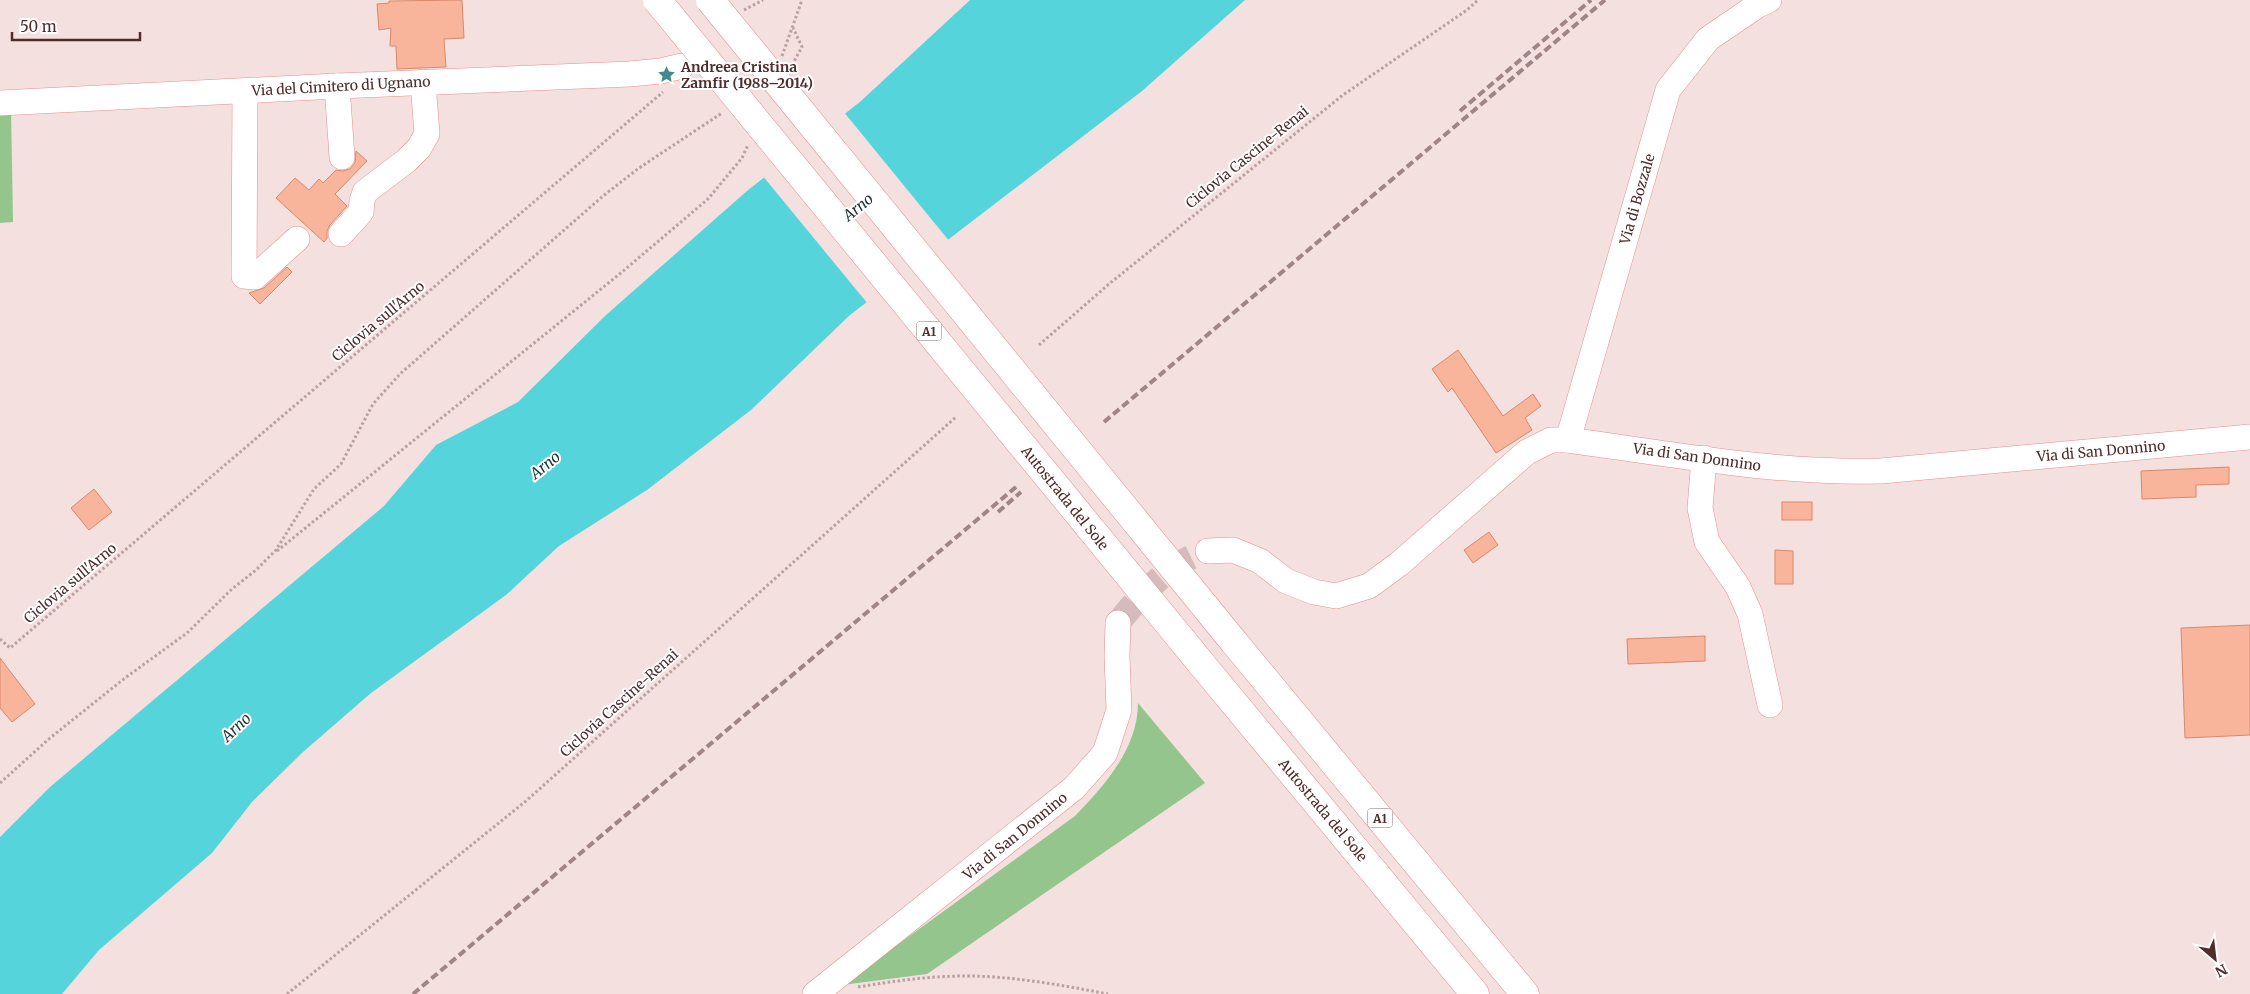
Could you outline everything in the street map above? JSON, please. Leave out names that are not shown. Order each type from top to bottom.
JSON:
[{"type":"highway","name":"Autostrada del Sole","points":[[658,0],[1200,662],[1475,994]]},
{"type":"highway","name":"A1","points":[[710,0],[1234,642],[1525,994]]},
{"type":"street","name":"Via di Bozzale","points":[[1568,440],[1668,90],[1734,9],[1769,0]]},
{"type":"street","name":"Via del Cimitero di Ugnano","points":[[0,104],[337,86],[630,74],[661,71],[682,66]]},
{"type":"street","points":[[341,234],[361,212],[365,192],[420,148],[427,134],[423,82]]},
{"type":"street","points":[[337,86],[342,158]]},
{"type":"street","points":[[245,91],[244,276],[255,276],[297,239]]},
{"type":"street","name":"Via di San Donnino","points":[[1208,551],[1233,550],[1260,561],[1286,581],[1314,592],[1336,596],[1368,586],[1399,564],[1527,452],[1551,440],[1568,440],[1790,470],[1881,471],[2250,437]]},
{"type":"street","points":[[1704,458],[1700,508],[1707,542],[1738,587],[1750,614],[1770,705]]},
{"type":"street","name":"Via di San Donnino","points":[[815,994],[1074,788],[1105,752],[1119,710],[1118,623]]},
{"type":"path","points":[[739,12],[763,0]]},
{"type":"path","points":[[778,64],[802,0]]},
{"type":"path","name":"Ciclovia Cascine-Renai","points":[[1040,345],[1108,284],[1342,95],[1467,10],[1478,0]]},
{"type":"path","points":[[788,72],[802,47],[793,28]]},
{"type":"path","name":"Ciclovia sull'Arno","points":[[0,639],[10,648],[667,89],[682,66]]},
{"type":"path","points":[[265,561],[276,550],[314,489],[341,464],[373,404],[400,374],[603,196],[639,168],[723,111]]},
{"type":"path","points":[[0,783],[50,738],[125,678],[187,633],[232,589],[265,561],[615,278],[708,199],[742,158],[751,141]]},
{"type":"path","name":"Ciclovia Cascine-Renai","points":[[287,994],[526,801],[956,417]]},
{"type":"path","points":[[857,987],[912,978],[965,976],[1042,981],[1108,994]]},
{"type":"green space","points":[[0,108],[11,108],[13,222],[0,223]]},
{"type":"green space","points":[[1138,703],[1205,783],[927,974],[842,985],[1075,816],[1098,792],[1118,765],[1126,750],[1137,720]]},
{"type":"water","name":"Arno","points":[[970,0],[1245,0],[1142,91],[850,315],[751,410],[647,490],[559,546],[506,595],[371,693],[303,752],[252,802],[212,853],[99,950],[62,994],[0,994],[0,837],[50,787],[384,506],[436,445],[518,402],[606,315],[747,191],[861,101]]},
{"type":"pier","points":[[843,111],[950,242],[868,304],[762,175]]},
{"type":"building","points":[[462,0],[464,38],[444,39],[446,67],[397,69],[396,46],[390,46],[391,28],[379,30],[377,4],[389,3],[389,1]]},
{"type":"building","points":[[356,151],[367,161],[335,194],[347,206],[330,225],[324,242],[276,198],[295,178],[309,190],[319,179],[323,183],[336,170],[350,169],[355,163]]},
{"type":"building","points":[[287,267],[292,272],[260,304],[249,293],[264,288]]},
{"type":"building","points":[[1458,350],[1503,416],[1533,394],[1541,406],[1525,418],[1532,430],[1496,453],[1452,388],[1448,392],[1432,369]]},
{"type":"building","points":[[2229,467],[2229,484],[2196,485],[2196,497],[2142,499],[2141,471]]},
{"type":"building","points":[[94,489],[112,512],[89,530],[71,508]]},
{"type":"building","points":[[1782,502],[1812,502],[1812,520],[1782,520]]},
{"type":"building","points":[[1489,532],[1498,545],[1473,563],[1464,550]]},
{"type":"building","points":[[1775,550],[1793,551],[1793,584],[1775,584]]},
{"type":"building","points":[[2250,625],[2250,735],[2185,738],[2181,628]]},
{"type":"building","points":[[1705,636],[1705,661],[1628,664],[1627,639]]},
{"type":"building","points":[[0,658],[35,704],[12,722],[0,708]]},
{"type":"tunnel","points":[[1118,623],[1147,590],[1169,571],[1182,562],[1208,551]]},
{"type":"railway","points":[[1460,111],[1591,0]]},
{"type":"railway","points":[[1104,422],[1605,0]]},
{"type":"railway","points":[[413,994],[1016,487]]},
{"type":"railway","points":[[998,512],[1021,492]]},
{"type":"place","name":"Andreea Cristina Zamfir (1988–2014)","points":[[667,75]]}]
